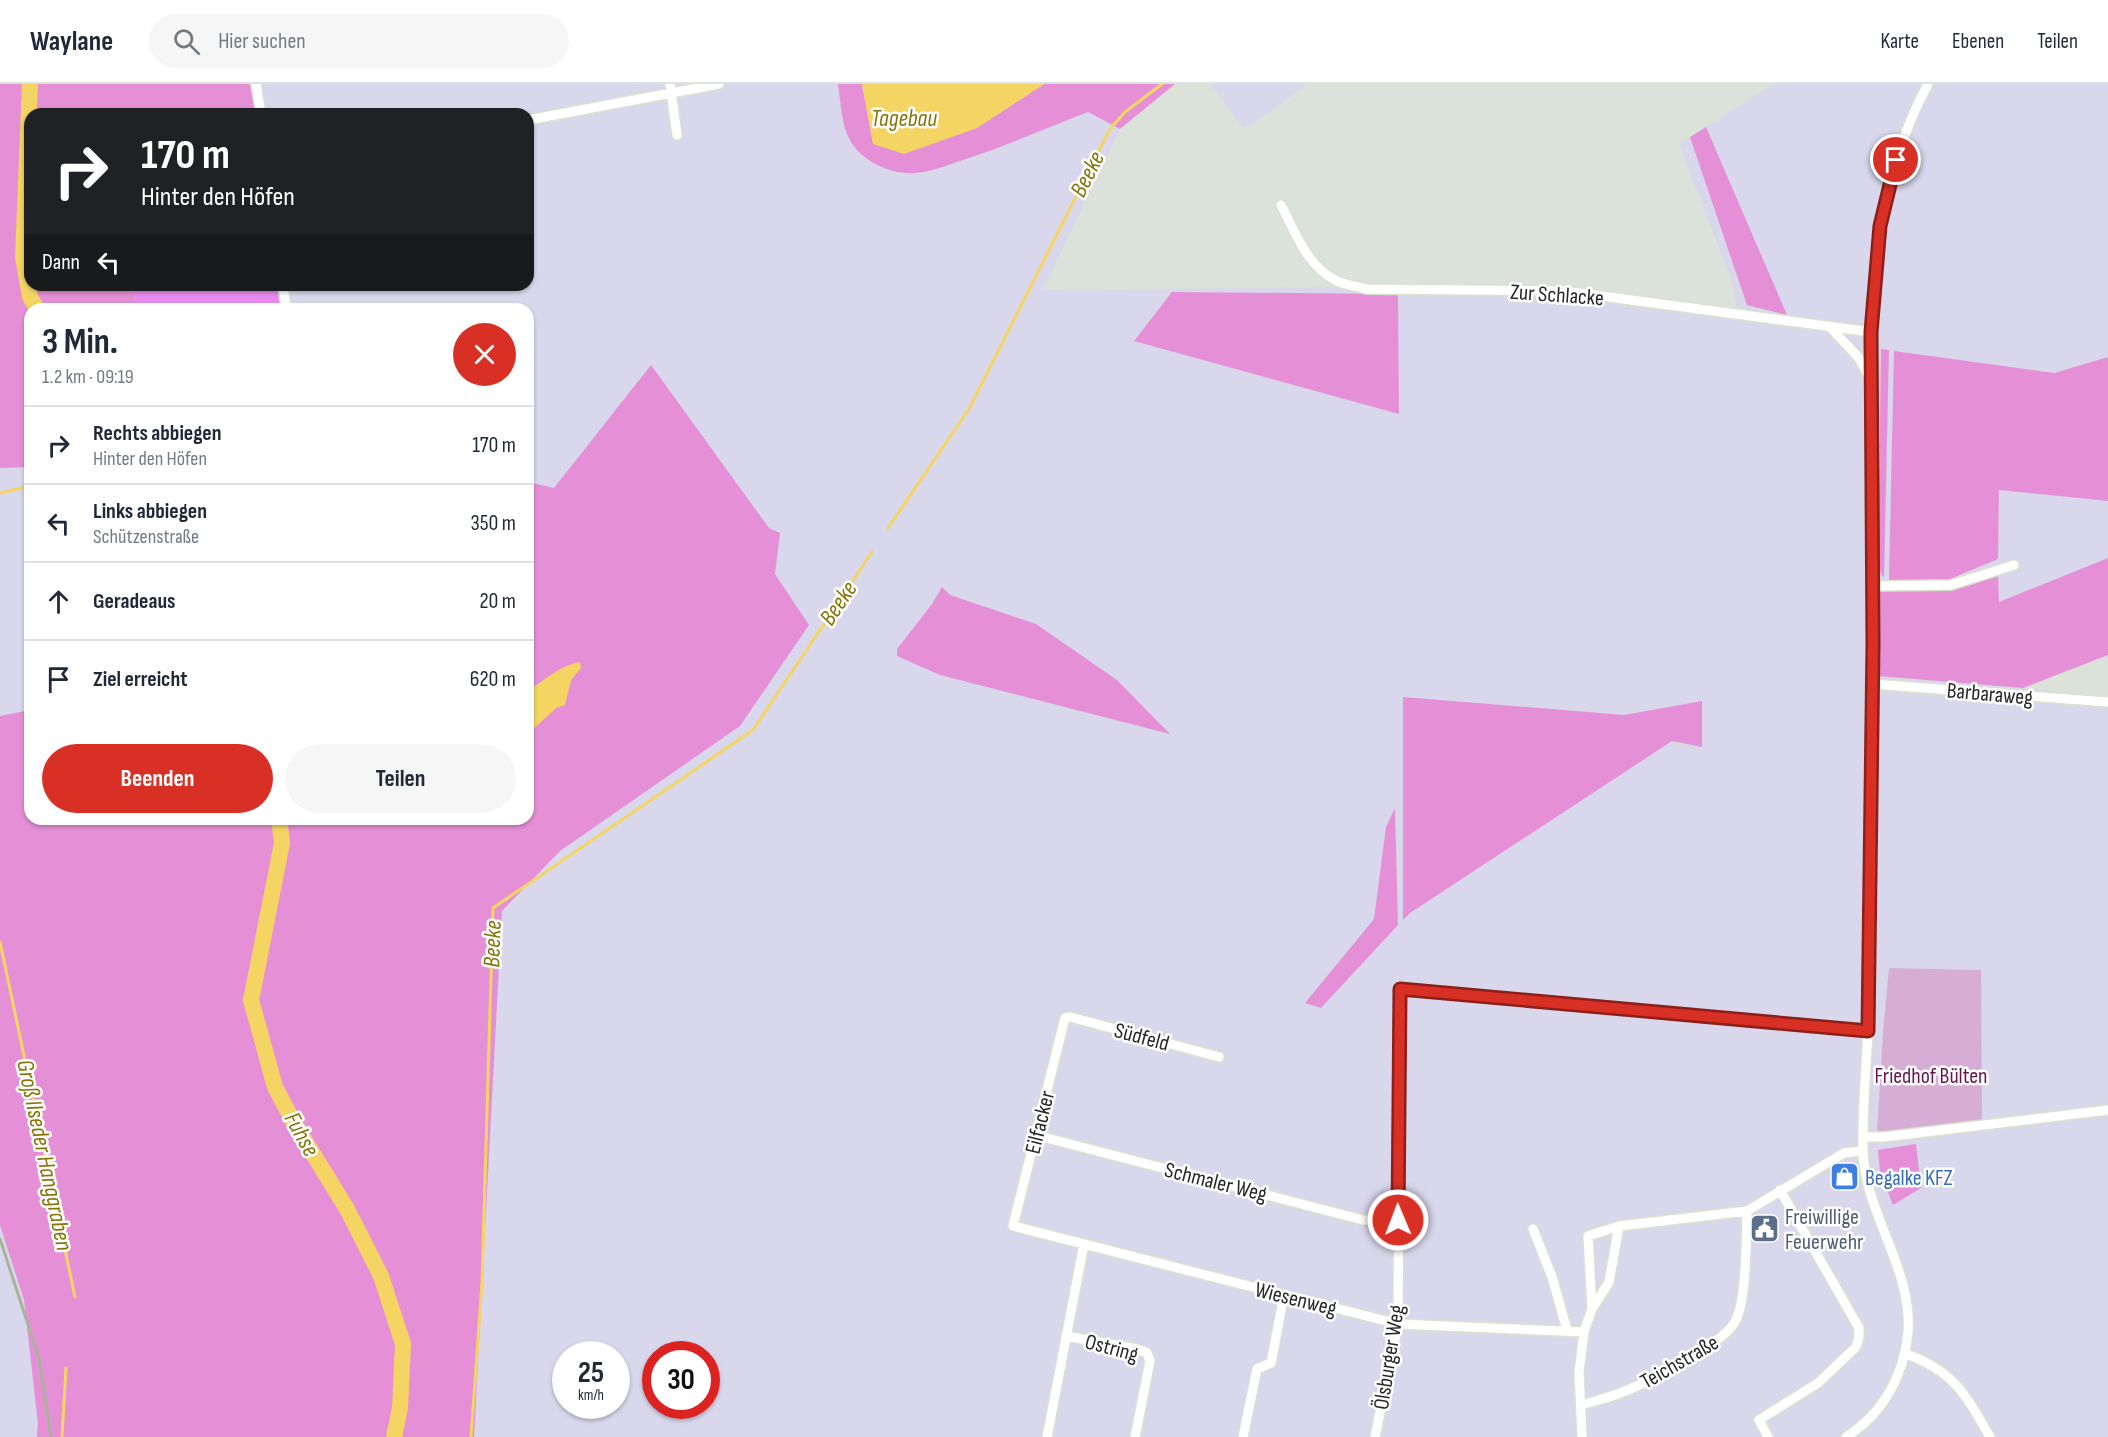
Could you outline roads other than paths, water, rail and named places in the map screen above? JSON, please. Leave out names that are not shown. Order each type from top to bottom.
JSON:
[{"type":"street","points":[[256,84],[260,108]]},
{"type":"street","points":[[534,119],[670,88],[719,84]]},
{"type":"street","points":[[1846,1437],[1874,1413],[1887,1397],[1898,1377],[1905,1354],[1908,1328],[1907,1304],[1899,1273],[1868,1190],[1863,1151],[1870,999],[1872,586],[1870,380],[1877,249],[1884,204],[1903,139],[1928,84]]},
{"type":"street","points":[[670,88],[677,135]]},
{"type":"street","name":"Zur Schlacke","points":[[1281,205],[1304,250],[1319,268],[1335,280],[1366,289],[1564,291],[1871,332]]},
{"type":"street","points":[[1829,326],[1859,358],[1870,380]]},
{"type":"street","points":[[1872,586],[1951,585],[2014,564]]},
{"type":"street","name":"Barbaraweg","points":[[1872,684],[2108,702]]},
{"type":"street","name":"Ölsburger Weg","points":[[1375,1437],[1398,1324],[1400,989],[1868,1031]]},
{"type":"street","name":"Südfeld","points":[[1065,1018],[1070,1017],[1219,1058]]},
{"type":"street","name":"Eilfacker","points":[[1013,1226],[1065,1018]]},
{"type":"street","points":[[1864,1137],[1884,1137],[2108,1110]]},
{"type":"street","name":"Schmaler Weg","points":[[1035,1135],[1363,1220],[1398,1220]]},
{"type":"street","points":[[1592,1310],[1588,1236],[1619,1226],[1747,1211],[1844,1153],[1863,1151]]},
{"type":"street","points":[[1768,1437],[1759,1420],[1818,1383],[1856,1347],[1859,1337],[1859,1328],[1780,1190]]},
{"type":"street","name":"Teichstraße","points":[[1581,1406],[1620,1393],[1667,1371],[1725,1334],[1736,1322],[1745,1262],[1747,1211]]},
{"type":"street","name":"Wiesenweg","points":[[1013,1226],[1398,1324],[1584,1332]]},
{"type":"street","points":[[1582,1437],[1579,1372],[1584,1332],[1592,1310],[1609,1282],[1619,1226]]},
{"type":"street","points":[[1533,1229],[1552,1277],[1567,1330]]},
{"type":"street","name":"Ostring","points":[[1047,1437],[1084,1244]]},
{"type":"street","points":[[1243,1437],[1257,1369],[1271,1363],[1284,1295]]},
{"type":"street","name":"Ostring","points":[[1066,1336],[1137,1349],[1147,1353],[1150,1361],[1135,1437]]},
{"type":"street","points":[[1905,1354],[1936,1368],[1951,1378],[1970,1400],[1988,1434],[1977,1437]]},
{"type":"water","name":"Tagebau","points":[[862,84],[1044,84],[977,128],[904,154],[873,144]]},
{"type":"water","points":[[580,662],[581,668],[571,680],[565,705],[556,708],[534,728],[534,687],[559,670]]},
{"type":"waterway","name":"Fuhse","points":[[29,108],[30,84]]},
{"type":"waterway","name":"Beeke","points":[[888,528],[969,409],[1110,129],[1125,112],[1162,84]]},
{"type":"waterway","name":"Fuhse","points":[[24,232],[24,263]]},
{"type":"waterway","name":"Fuhse","points":[[29,291],[34,303]]},
{"type":"waterway","points":[[0,493],[24,487]]},
{"type":"waterway","name":"Beeke","points":[[471,1437],[482,1282],[493,908],[753,730],[872,552]]},
{"type":"waterway","name":"Fuhse","points":[[280,825],[282,843],[251,1000],[275,1087],[294,1123],[347,1209],[381,1276],[403,1344],[400,1408],[394,1437]]},
{"type":"waterway","name":"Groß Ilseder Hanggraben","points":[[0,942],[75,1297]]},
{"type":"waterway","name":"Groß Ilseder Hanggraben","points":[[62,1437],[66,1368]]},
{"type":"railway","points":[[0,1239],[39,1358],[51,1437]]},
{"type":"place","name":"Begalke KFZ","points":[[1844,1177]]},
{"type":"place","name":"Freiwillige Feuerwehr","points":[[1764,1229]]},
{"type":"park label","name":"Friedhof Bülten","points":[[1931,1075]]}]
